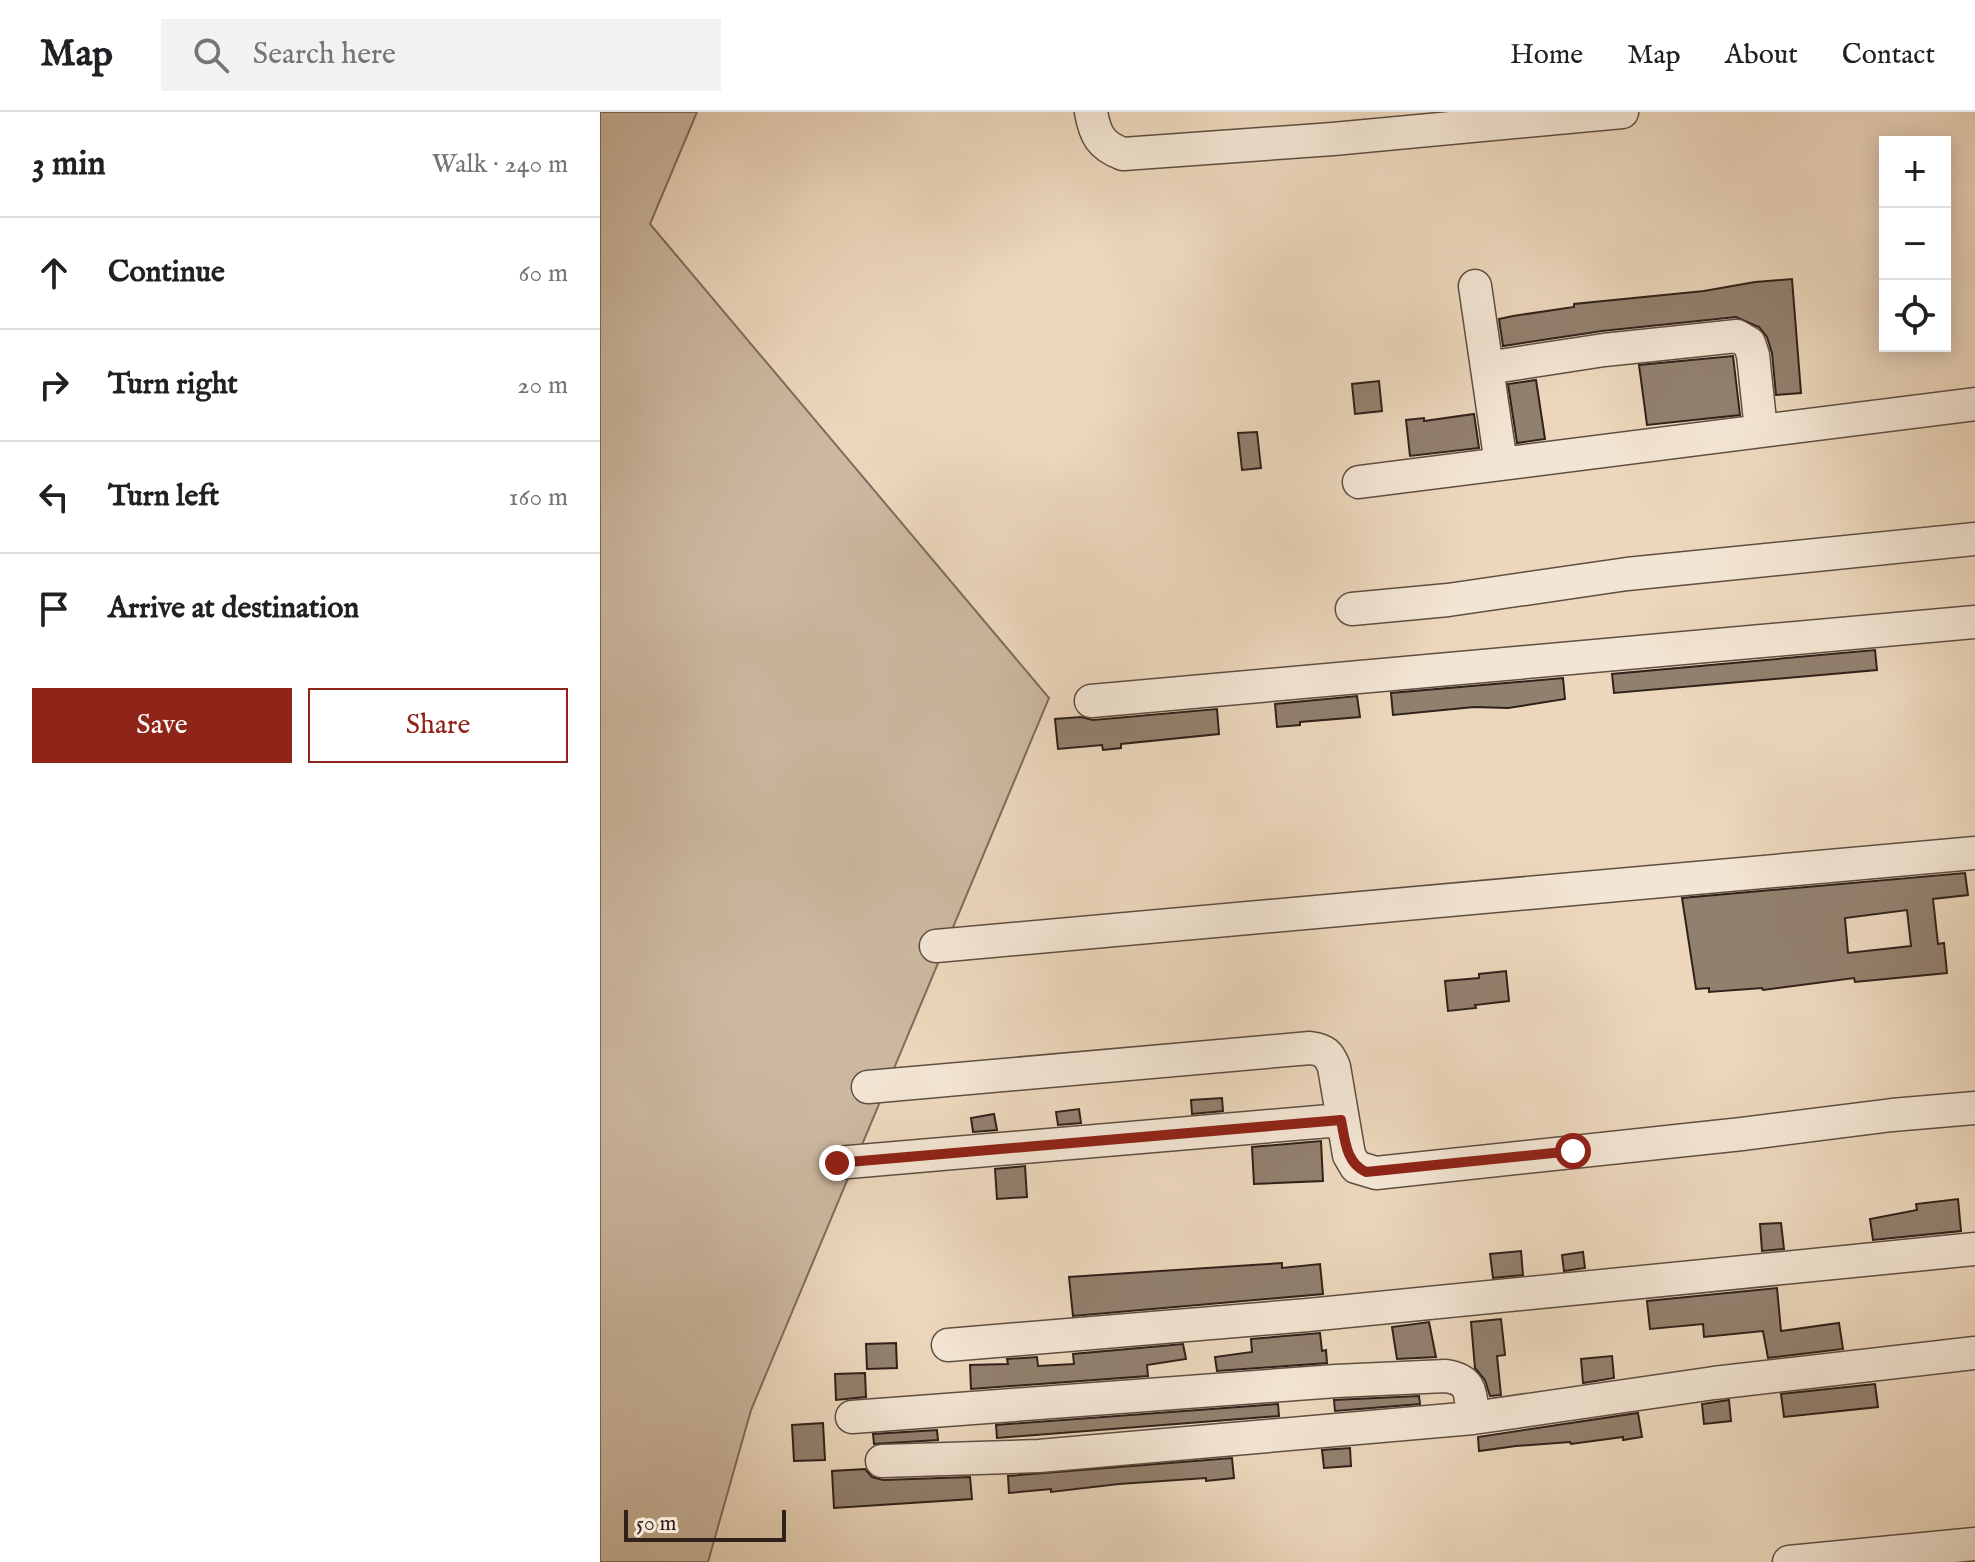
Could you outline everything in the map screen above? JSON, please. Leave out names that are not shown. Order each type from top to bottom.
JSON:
[{"type":"street","points":[[1091,112],[1097,138],[1107,148],[1123,154],[1333,126],[1622,112]]},
{"type":"street","points":[[1475,286],[1501,464]]},
{"type":"street","points":[[1487,368],[1604,350],[1737,336],[1749,343],[1753,355],[1761,430]]},
{"type":"street","points":[[1359,482],[1975,404]]},
{"type":"street","points":[[1352,609],[1448,600],[1627,574],[1975,539]]},
{"type":"street","points":[[1091,701],[1975,622]]},
{"type":"street","points":[[936,946],[1975,853]]},
{"type":"street","points":[[868,1087],[1310,1048],[1322,1050],[1329,1055],[1334,1067],[1349,1155],[1356,1167],[1376,1173],[1975,1108]]},
{"type":"street","points":[[837,1163],[1341,1120]]},
{"type":"street","points":[[948,1345],[1308,1315],[1975,1249]]},
{"type":"street","points":[[882,1461],[1039,1456],[1473,1418],[1714,1383],[1975,1353]]},
{"type":"street","points":[[852,1417],[1336,1381],[1446,1376],[1459,1378],[1466,1384],[1473,1418]]},
{"type":"street","points":[[1789,1562],[1975,1544]]},
{"type":"shaded area","points":[[600,112],[697,112],[650,224],[1049,698],[751,1410],[708,1562],[600,1562]]},
{"type":"building","points":[[1792,279],[1801,393],[1776,395],[1772,353],[1767,337],[1759,327],[1736,317],[1602,331],[1503,346],[1499,319],[1574,307],[1574,304]]},
{"type":"building","points":[[1733,356],[1740,415],[1647,425],[1639,365]]},
{"type":"building","points":[[1536,380],[1545,439],[1517,443],[1508,384]]},
{"type":"building","points":[[1379,381],[1382,411],[1355,414],[1352,384]]},
{"type":"building","points":[[1474,414],[1479,448],[1410,456],[1406,420],[1424,418],[1424,421]]},
{"type":"building","points":[[1257,432],[1261,468],[1242,470],[1238,433]]},
{"type":"building","points":[[1875,650],[1877,670],[1614,693],[1612,674]]},
{"type":"building","points":[[1563,678],[1565,699],[1508,708],[1474,707],[1393,715],[1391,693]]},
{"type":"building","points":[[1357,696],[1360,717],[1277,727],[1275,704]]},
{"type":"building","points":[[1217,709],[1219,734],[1121,744],[1121,748],[1103,750],[1102,745],[1058,749],[1055,719],[1081,717],[1093,720]]},
{"type":"building","points":[[1965,873],[1968,895],[1933,899],[1938,944],[1944,943],[1947,973],[1855,982],[1854,978],[1763,990],[1709,992],[1709,988],[1696,989],[1682,898]],"holes":[[[1907,910],[1911,946],[1848,953],[1845,918]]]},
{"type":"building","points":[[1506,971],[1509,1001],[1448,1011],[1445,981],[1479,978],[1479,974]]},
{"type":"building","points":[[1222,1098],[1223,1111],[1192,1114],[1191,1100]]},
{"type":"building","points":[[1079,1109],[1081,1123],[1058,1125],[1056,1112]]},
{"type":"building","points":[[994,1114],[997,1130],[973,1132],[971,1118]]},
{"type":"building","points":[[1321,1141],[1323,1181],[1254,1184],[1252,1147]]},
{"type":"building","points":[[1025,1166],[1027,1197],[997,1199],[995,1169]]},
{"type":"building","points":[[1958,1199],[1961,1231],[1873,1240],[1870,1219],[1917,1210],[1916,1204]]},
{"type":"building","points":[[1781,1223],[1784,1249],[1762,1251],[1760,1224]]},
{"type":"building","points":[[1521,1251],[1523,1275],[1493,1278],[1490,1254]]},
{"type":"building","points":[[1583,1252],[1585,1268],[1564,1271],[1562,1255]]},
{"type":"building","points":[[1282,1263],[1282,1268],[1320,1264],[1323,1294],[1073,1316],[1069,1277]]},
{"type":"building","points":[[1777,1288],[1781,1331],[1839,1323],[1843,1349],[1768,1358],[1763,1331],[1704,1337],[1703,1324],[1650,1329],[1647,1301]]},
{"type":"building","points":[[1501,1319],[1505,1355],[1497,1356],[1501,1395],[1490,1396],[1485,1380],[1475,1368],[1471,1322]]},
{"type":"building","points":[[1429,1322],[1436,1357],[1397,1359],[1392,1327]]},
{"type":"building","points":[[1320,1333],[1327,1363],[1217,1371],[1215,1357],[1252,1352],[1251,1339]]},
{"type":"building","points":[[896,1343],[897,1368],[867,1369],[866,1344]]},
{"type":"building","points":[[1183,1344],[1186,1359],[1147,1365],[1148,1376],[971,1389],[970,1365],[1008,1364],[1007,1359],[1037,1357],[1038,1366],[1074,1364],[1073,1354]]},
{"type":"building","points":[[1612,1356],[1614,1378],[1583,1383],[1581,1359]]},
{"type":"building","points":[[865,1373],[866,1397],[836,1400],[835,1374]]},
{"type":"building","points":[[1875,1384],[1878,1407],[1784,1417],[1781,1394]]},
{"type":"building","points":[[1419,1396],[1420,1404],[1335,1411],[1334,1400]]},
{"type":"building","points":[[1729,1400],[1731,1421],[1704,1424],[1702,1404]]},
{"type":"building","points":[[1278,1404],[1279,1416],[997,1438],[996,1425]]},
{"type":"building","points":[[1638,1413],[1642,1437],[1479,1451],[1478,1437]]},
{"type":"building","points":[[823,1423],[825,1460],[794,1461],[792,1425]]},
{"type":"building","points":[[937,1430],[938,1440],[874,1444],[873,1434]]},
{"type":"building","points":[[1350,1448],[1351,1466],[1324,1468],[1322,1450]]},
{"type":"building","points":[[1232,1458],[1234,1478],[1009,1493],[1008,1476]]},
{"type":"building","points":[[865,1469],[872,1477],[883,1480],[970,1477],[972,1499],[834,1508],[832,1471]]},
{"type":"route","points":[[837,1163],[1341,1120],[1349,1155],[1356,1167],[1366,1172],[1573,1151]]}]
